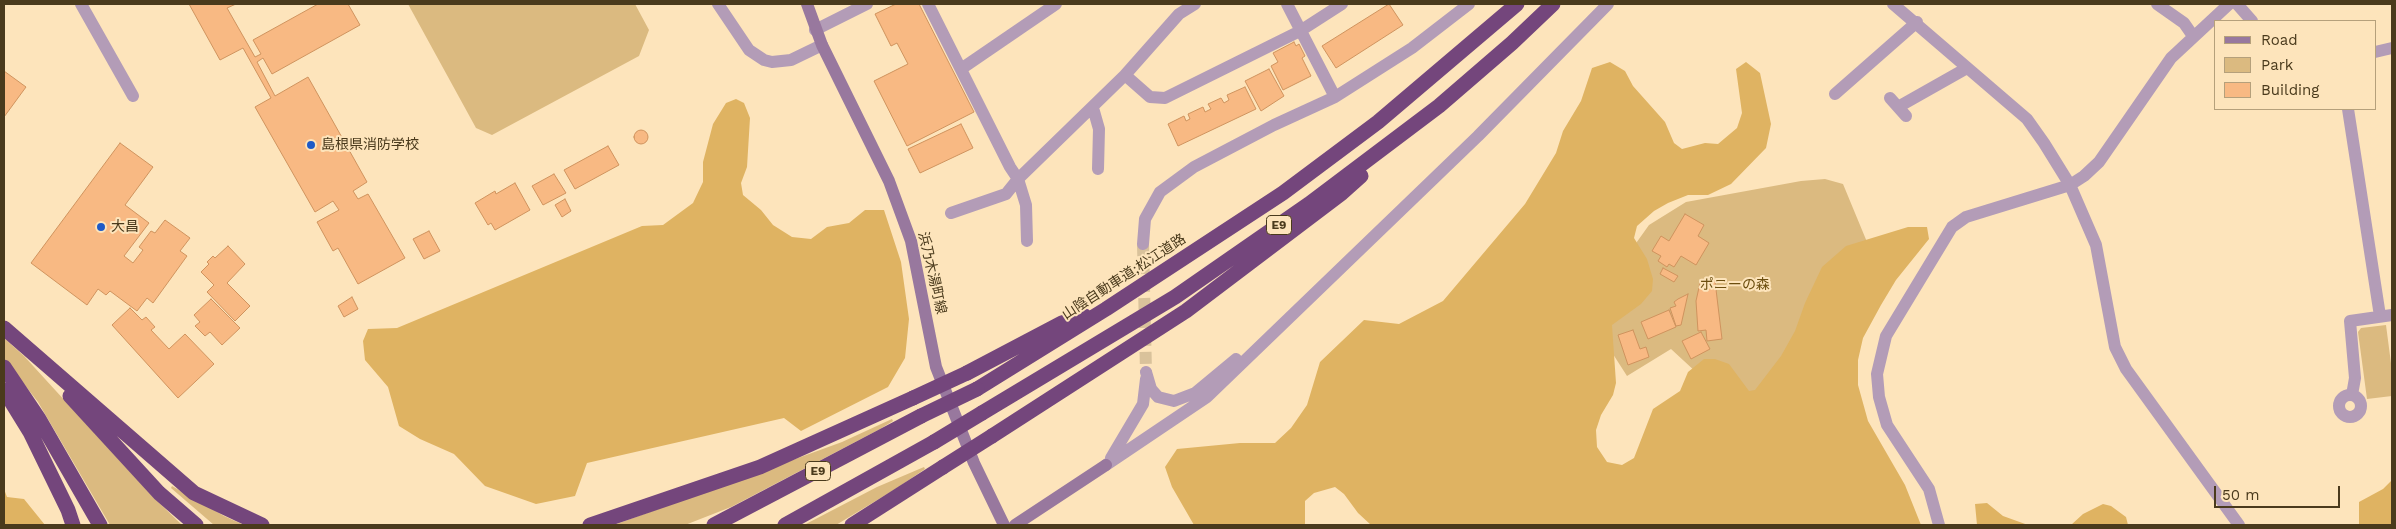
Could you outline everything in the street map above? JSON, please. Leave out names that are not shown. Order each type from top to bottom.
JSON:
[{"type":"highway","name":"E9","points":[[785,525],[982,414],[1175,297],[1309,204],[1439,106],[1553,4]]},
{"type":"highway","name":"山陰自動車道;松江道路","points":[[714,525],[921,416],[977,389],[1106,309],[1283,193],[1378,122],[1512,7]]},
{"type":"highway","points":[[852,525],[1186,311],[1342,193],[1439,106]]},
{"type":"highway","points":[[590,525],[760,466],[967,373],[1062,323],[1106,309]]},
{"type":"highway","points":[[4,328],[194,493],[262,525]]},
{"type":"highway","points":[[26,347],[159,493],[196,525]]},
{"type":"highway","points":[[4,367],[39,419],[100,525]]},
{"type":"highway","points":[[4,390],[30,432],[68,510],[73,525]]},
{"type":"main road","name":"浜乃木湯町線","points":[[806,4],[822,45],[889,181],[911,240],[936,367],[974,463],[1004,525]]},
{"type":"main road","points":[[1014,525],[1106,465]]},
{"type":"street","points":[[81,4],[133,96]]},
{"type":"street","points":[[718,4],[749,50],[764,60],[772,62],[791,60],[822,45]]},
{"type":"street","points":[[815,30],[867,4]]},
{"type":"street","points":[[928,4],[1010,167],[1018,179],[1026,205],[1027,241]]},
{"type":"street","points":[[961,69],[1056,4]]},
{"type":"street","points":[[951,213],[1006,194],[1018,179],[1125,75],[1179,14],[1196,4]]},
{"type":"street","points":[[1287,4],[1334,96]]},
{"type":"street","points":[[1125,75],[1150,97],[1165,98],[1300,31],[1342,4]]},
{"type":"street","points":[[1144,244],[1145,219],[1160,192],[1194,167],[1334,96],[1412,48],[1469,4]]},
{"type":"street","points":[[1106,465],[1207,397],[1478,136],[1608,4]]},
{"type":"street","points":[[1893,4],[1917,22],[2027,119],[2070,185],[2096,245],[2115,347],[2126,369],[2240,525]]},
{"type":"street","points":[[2157,4],[2184,23],[2193,36]]},
{"type":"street","points":[[1939,525],[1929,489],[1887,425],[1878,397],[1877,374],[1886,336],[1947,235],[1959,222],[1966,217],[2070,185],[2099,162],[2171,58],[2229,4]]},
{"type":"street","points":[[2237,4],[2251,20]]},
{"type":"street","points":[[1834,94],[1917,22]]},
{"type":"street","points":[[2376,52],[2392,48]]},
{"type":"street","points":[[1898,107],[1967,68]]},
{"type":"street","points":[[1093,108],[1099,129],[1098,169]]},
{"type":"street","points":[[2348,110],[2386,316],[2350,322],[2355,378],[2352,395]]},
{"type":"street","points":[[1106,465],[1124,440],[1143,404],[1146,372],[1151,389],[1158,397],[1174,401],[1195,393],[1229,364],[1268,339]]},
{"type":"green space","points":[[408,4],[635,4],[649,30],[639,56],[492,135],[476,128]]},
{"type":"green space","name":"ポニーの森","points":[[1825,179],[1843,184],[1867,242],[1748,420],[1671,349],[1627,376],[1595,326],[1619,267],[1649,225],[1686,202],[1801,181]]},
{"type":"green space","points":[[2386,325],[2392,371],[2392,396],[2367,399],[2358,332],[2361,328]]},
{"type":"green space","points":[[4,338],[24,356],[152,496],[182,525],[110,525],[38,402],[4,358]]},
{"type":"green space","points":[[892,419],[893,421],[880,429],[731,507],[685,525],[614,525],[842,442]]},
{"type":"green space","points":[[924,467],[925,469],[897,488],[836,525],[804,525],[877,487]]},
{"type":"green space","points":[[172,486],[224,516],[244,525],[214,525],[171,488]]},
{"type":"shaded area","points":[[1610,62],[1625,71],[1633,86],[1665,122],[1674,143],[1682,149],[1705,143],[1718,144],[1737,128],[1742,113],[1736,69],[1746,62],[1760,73],[1771,124],[1766,148],[1731,184],[1708,195],[1688,195],[1668,203],[1654,211],[1637,226],[1634,238],[1647,259],[1653,279],[1652,291],[1641,304],[1612,325],[1616,383],[1613,395],[1601,415],[1596,430],[1597,447],[1607,462],[1622,465],[1634,458],[1653,409],[1680,391],[1688,372],[1704,359],[1715,359],[1729,364],[1749,391],[1755,390],[1781,356],[1795,331],[1805,303],[1822,267],[1846,246],[1908,227],[1927,227],[1929,239],[1896,280],[1881,305],[1863,338],[1858,360],[1858,385],[1868,421],[1905,485],[1921,525],[1371,525],[1358,513],[1344,494],[1335,487],[1314,493],[1305,501],[1305,525],[1194,525],[1172,487],[1165,467],[1177,449],[1240,443],[1275,443],[1291,428],[1307,405],[1320,362],[1364,320],[1399,324],[1443,301],[1525,204],[1556,153],[1563,131],[1581,101],[1592,68]]},
{"type":"shaded area","points":[[736,99],[744,103],[750,118],[747,167],[741,183],[743,195],[761,210],[773,225],[792,237],[811,239],[827,227],[849,223],[865,210],[884,210],[901,262],[909,319],[905,358],[888,387],[801,431],[784,418],[587,463],[575,496],[536,504],[485,486],[454,454],[420,439],[399,426],[388,387],[365,360],[363,341],[368,329],[397,328],[642,226],[663,225],[693,203],[703,182],[703,162],[713,124],[726,103]]},
{"type":"shaded area","points":[[2392,480],[2392,525],[2359,525],[2359,502],[2383,489]]},
{"type":"shaded area","points":[[4,489],[7,497],[24,499],[45,525],[4,525]]},
{"type":"shaded area","points":[[1987,503],[2003,516],[2028,525],[1977,525],[1975,504]]},
{"type":"shaded area","points":[[2103,504],[2111,506],[2126,517],[2128,525],[2071,525],[2083,514]]},
{"type":"building","name":"島根県消防学校","points":[[189,4],[236,4],[227,8],[255,57],[261,54],[253,40],[318,4],[348,4],[360,25],[272,74],[263,58],[257,62],[275,96],[308,77],[367,182],[353,191],[358,199],[368,194],[405,258],[358,284],[338,248],[333,251],[317,222],[339,210],[333,201],[315,212],[255,107],[271,98],[243,48],[220,60]]},
{"type":"building","points":[[896,4],[919,4],[974,112],[907,146],[874,81],[908,64],[897,43],[891,46],[875,14]]},
{"type":"building","points":[[1389,4],[1403,25],[1336,68],[1322,46]]},
{"type":"building","points":[[1294,42],[1296,46],[1299,44],[1305,56],[1302,58],[1311,76],[1283,90],[1271,66],[1278,62],[1273,53]]},
{"type":"building","points":[[1269,69],[1284,96],[1261,111],[1245,81]]},
{"type":"building","points":[[4,71],[26,87],[4,117]]},
{"type":"building","points":[[1245,87],[1256,109],[1178,146],[1168,124],[1184,116],[1186,121],[1190,119],[1188,114],[1203,107],[1205,112],[1211,109],[1208,104],[1221,98],[1224,103],[1229,100],[1227,95]]},
{"type":"building","points":[[961,124],[973,148],[920,173],[908,149]]},
{"type":"building","points":[[638,130],[644,130],[648,137],[644,144],[638,144],[634,140],[634,134]]},
{"type":"building","name":"大昌","points":[[120,143],[153,167],[125,205],[149,223],[124,256],[133,263],[143,250],[139,247],[151,231],[155,233],[165,220],[190,238],[180,251],[187,256],[153,303],[147,298],[137,311],[110,291],[106,295],[98,289],[87,305],[31,263]]},
{"type":"building","points":[[608,146],[619,165],[575,189],[564,170]]},
{"type":"building","points":[[554,174],[566,193],[543,205],[532,186]]},
{"type":"building","points":[[515,183],[530,210],[495,230],[491,223],[488,225],[475,203],[495,191],[496,194]]},
{"type":"building","points":[[565,199],[571,211],[562,217],[555,205]]},
{"type":"building","points":[[1685,214],[1704,225],[1698,236],[1709,243],[1696,265],[1681,256],[1674,267],[1669,264],[1667,267],[1658,261],[1661,256],[1652,251],[1661,236],[1669,241]]},
{"type":"building","points":[[429,231],[440,251],[424,259],[413,239]]},
{"type":"building","points":[[228,246],[245,264],[227,283],[250,306],[235,321],[207,292],[214,285],[201,272],[209,264],[207,262],[213,256],[215,258]]},
{"type":"building","points":[[1663,268],[1678,276],[1674,282],[1660,274]]},
{"type":"building","points":[[1715,281],[1722,339],[1707,341],[1706,330],[1698,331],[1696,301],[1700,283]]},
{"type":"building","points":[[1688,294],[1681,325],[1676,326],[1670,308],[1676,306],[1674,302]]},
{"type":"building","points":[[352,297],[358,309],[344,317],[338,306]]},
{"type":"building","points":[[211,299],[240,328],[222,345],[210,332],[205,336],[195,326],[200,322],[194,315]]},
{"type":"building","points":[[130,308],[142,320],[146,317],[155,327],[151,330],[169,349],[185,334],[214,364],[178,398],[112,325]]},
{"type":"building","points":[[1669,310],[1676,327],[1648,339],[1641,322]]},
{"type":"building","points":[[1633,330],[1640,349],[1646,347],[1649,357],[1628,365],[1618,335]]},
{"type":"building","points":[[1701,332],[1710,349],[1691,359],[1682,341]]},
{"type":"tunnel","points":[[1143,244],[1146,372]]},
{"type":"place","name":"島根県消防学校","points":[[311,145]]},
{"type":"place","name":"大昌","points":[[101,227]]}]
